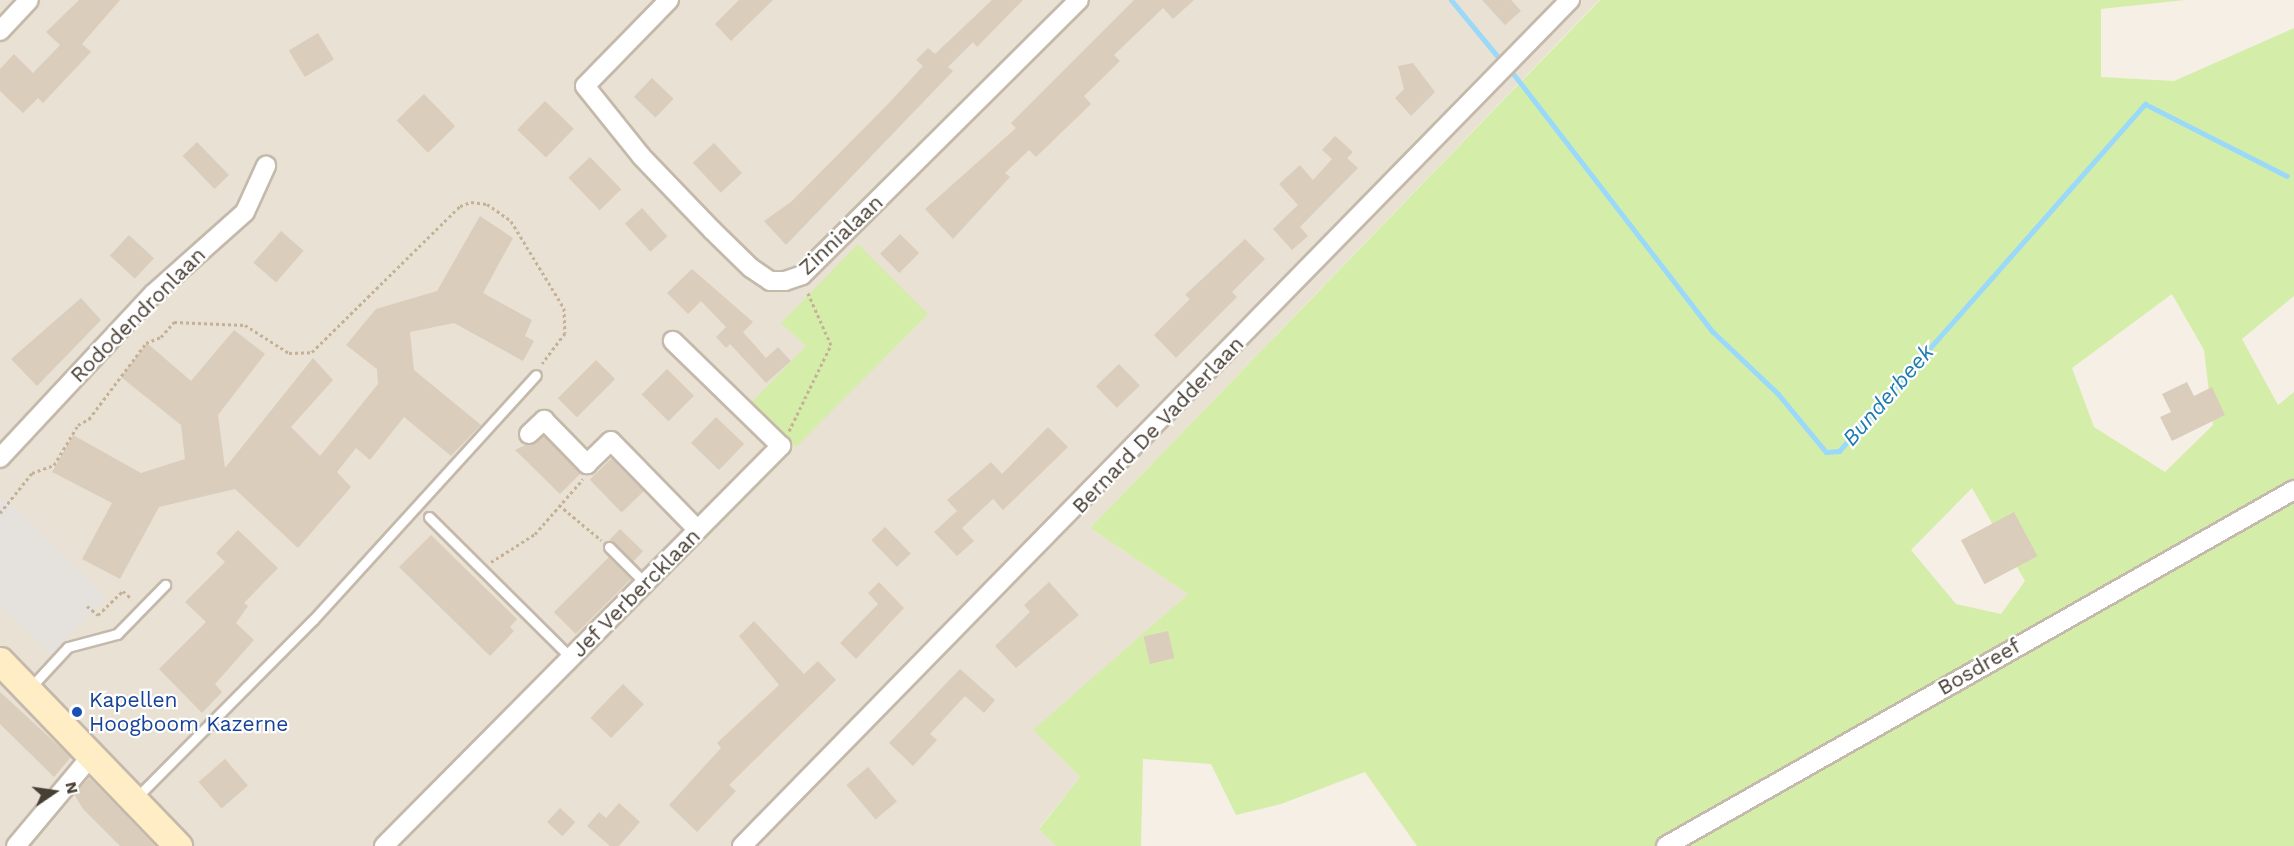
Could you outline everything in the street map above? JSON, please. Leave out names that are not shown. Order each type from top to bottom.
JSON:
[{"type":"street","points":[[0,31],[29,0]]},
{"type":"street","name":"Zinnialaan","points":[[669,0],[585,86],[641,156],[751,268],[770,280],[802,275],[1079,0]]},
{"type":"street","name":"Bernard De Vadderlaan","points":[[742,846],[1570,0]]},
{"type":"street","name":"Rododendronlaan","points":[[0,458],[153,294],[245,212],[266,166]]},
{"type":"street","points":[[674,341],[781,446]]},
{"type":"street","points":[[530,434],[544,420],[587,464],[611,441],[698,530]]},
{"type":"street","name":"Jef Verbercklaan","points":[[384,846],[781,446]]},
{"type":"street","name":"Bosdreef","points":[[1666,846],[2294,490]]},
{"type":"street","points":[[0,661],[178,846]]},
{"type":"street","points":[[16,846],[92,755]]},
{"type":"lane","points":[[135,800],[362,567],[536,375]]},
{"type":"lane","points":[[429,517],[571,658]]},
{"type":"lane","points":[[609,547],[645,583]]},
{"type":"lane","points":[[28,689],[68,647],[117,634],[165,585]]},
{"type":"path","points":[[0,513],[32,473],[54,465],[78,425],[89,419],[146,343],[161,337],[174,322],[245,325],[289,353],[312,352],[471,202],[487,204],[511,221],[564,308],[566,333],[536,375]]},
{"type":"path","points":[[781,446],[831,345],[802,275]]},
{"type":"path","points":[[482,570],[535,534],[588,472],[587,464]]},
{"type":"path","points":[[559,505],[609,547]]},
{"type":"path","points":[[87,606],[98,615],[123,591],[142,609]]},
{"type":"shaded area","points":[[0,0],[1599,0],[1090,528],[1188,594],[1034,730],[1080,777],[1039,828],[1056,846],[0,846]]},
{"type":"shaded area","points":[[4,497],[107,597],[51,655],[0,606],[0,501]]},
{"type":"green space","points":[[1600,0],[2185,0],[2101,9],[2101,77],[2174,81],[2294,28],[2294,296],[2242,339],[2278,405],[2294,392],[2294,846],[1417,846],[1365,772],[1281,804],[1236,815],[1211,764],[1143,759],[1141,846],[1056,846],[1039,829],[1080,777],[1033,730],[1188,594],[1090,528]],"holes":[[[2172,294],[2204,350],[2213,425],[2165,472],[2094,427],[2072,368]],[[1972,488],[2025,581],[2001,614],[1956,604],[1911,550]]]},
{"type":"green space","points":[[858,244],[928,314],[796,447],[751,403],[806,346],[781,323]]},
{"type":"building","points":[[79,0],[120,0],[82,44],[91,52],[43,103],[38,98],[23,113],[0,91],[0,69],[14,54],[33,73],[60,45],[46,32]]},
{"type":"building","points":[[739,0],[773,0],[731,41],[715,24]]},
{"type":"building","points":[[992,0],[1023,0],[977,47],[973,42],[948,67],[953,71],[786,245],[764,221],[791,202],[890,102],[923,66],[916,60],[928,48],[935,54]]},
{"type":"building","points":[[1134,0],[1194,0],[1173,19],[1163,8],[1114,55],[1120,61],[1084,96],[1091,104],[1036,157],[1029,150],[1005,173],[1010,177],[953,239],[925,209],[1016,128],[1011,123]]},
{"type":"building","points":[[1482,0],[1511,0],[1521,11],[1505,25]]},
{"type":"building","points":[[318,33],[334,60],[305,77],[289,51]]},
{"type":"building","points":[[1413,63],[1435,92],[1411,116],[1395,98],[1404,89],[1398,66]]},
{"type":"building","points":[[652,78],[674,99],[656,118],[634,97]]},
{"type":"building","points":[[424,94],[455,126],[428,153],[397,120]]},
{"type":"building","points":[[545,101],[574,129],[546,158],[517,130]]},
{"type":"building","points":[[1335,136],[1353,152],[1347,158],[1358,168],[1300,227],[1308,236],[1292,250],[1273,229],[1298,205],[1279,184],[1300,165],[1313,180],[1332,159],[1322,150]]},
{"type":"building","points":[[197,142],[229,175],[215,189],[183,156]]},
{"type":"building","points":[[714,143],[742,173],[721,193],[693,163]]},
{"type":"building","points":[[590,157],[621,189],[600,210],[568,178]]},
{"type":"building","points":[[642,208],[667,236],[650,252],[625,223]]},
{"type":"building","points":[[480,216],[513,238],[483,293],[532,320],[525,336],[534,341],[523,361],[454,323],[410,332],[414,370],[481,425],[451,456],[404,417],[370,460],[356,448],[337,472],[351,487],[298,548],[235,489],[159,507],[120,579],[82,559],[112,503],[52,472],[73,435],[141,473],[185,459],[181,425],[121,377],[147,343],[191,381],[234,330],[265,354],[218,415],[225,468],[313,358],[333,380],[291,427],[320,456],[378,384],[377,369],[346,345],[376,309],[437,291]]},
{"type":"building","points":[[281,231],[304,251],[276,282],[253,263]]},
{"type":"building","points":[[900,234],[919,253],[899,273],[880,254]]},
{"type":"building","points":[[129,235],[154,258],[135,279],[110,255]]},
{"type":"building","points":[[1245,239],[1265,259],[1232,292],[1237,297],[1176,358],[1154,335],[1190,299],[1185,295]]},
{"type":"building","points":[[692,269],[753,322],[743,332],[766,358],[778,347],[791,361],[766,383],[730,344],[726,348],[716,337],[726,327],[701,301],[688,314],[667,293]]},
{"type":"building","points":[[81,298],[101,320],[37,386],[11,359]]},
{"type":"building","points":[[596,360],[615,379],[577,417],[558,398]]},
{"type":"building","points":[[1119,364],[1140,386],[1117,408],[1096,386]]},
{"type":"building","points":[[667,369],[694,396],[668,421],[642,394]]},
{"type":"building","points":[[2187,382],[2194,396],[2212,387],[2225,415],[2172,441],[2160,417],[2171,412],[2162,394]]},
{"type":"building","points":[[716,417],[744,444],[719,470],[691,443]]},
{"type":"building","points":[[1048,427],[1068,447],[1003,510],[993,499],[962,528],[974,541],[957,556],[934,532],[957,511],[947,500],[991,462],[1002,474]]},
{"type":"building","points":[[544,436],[581,473],[560,494],[515,450]]},
{"type":"building","points":[[612,458],[644,491],[622,513],[590,480]]},
{"type":"building","points":[[2014,512],[2037,556],[1984,584],[1961,540]]},
{"type":"building","points":[[885,527],[911,554],[897,567],[871,540]]},
{"type":"building","points":[[620,529],[643,551],[632,563],[609,541]]},
{"type":"building","points":[[238,530],[278,568],[244,603],[248,606],[236,623],[254,640],[215,684],[222,692],[202,713],[159,669],[206,622],[185,602],[225,562],[216,553]]},
{"type":"building","points":[[431,535],[517,619],[510,627],[514,631],[490,656],[399,567]]},
{"type":"building","points":[[609,557],[631,579],[576,634],[554,612]]},
{"type":"building","points":[[879,582],[904,608],[856,659],[840,643],[878,604],[868,593]]},
{"type":"building","points":[[1049,582],[1079,615],[1016,668],[995,646],[1030,612],[1024,605]]},
{"type":"building","points":[[754,621],[804,674],[818,661],[836,680],[729,785],[736,791],[697,832],[669,805],[721,748],[717,743],[779,685],[739,636]]},
{"type":"building","points":[[1168,631],[1174,658],[1150,664],[1144,637]]},
{"type":"building","points":[[960,669],[995,700],[984,713],[965,696],[930,734],[937,740],[913,766],[889,743]]},
{"type":"building","points":[[623,684],[644,704],[611,738],[590,718]]},
{"type":"building","points":[[0,692],[71,757],[54,777],[0,724]]},
{"type":"building","points":[[225,759],[248,785],[222,808],[199,782]]},
{"type":"building","points":[[868,767],[897,801],[875,819],[847,785]]},
{"type":"building","points":[[89,778],[155,846],[120,846],[83,809],[74,794]]},
{"type":"building","points":[[619,803],[640,822],[619,846],[610,846],[587,826],[599,812],[606,818]]},
{"type":"building","points":[[560,808],[575,822],[562,836],[547,822]]},
{"type":"waterway","name":"Bunderbeek","points":[[1451,0],[1498,57]]},
{"type":"waterway","name":"Bunderbeek","points":[[1511,71],[1713,332],[1778,394],[1826,452],[1839,451],[2145,104],[2287,176]]},
{"type":"place","name":"Kapellen Hoogboom Kazerne","points":[[77,712]]}]
